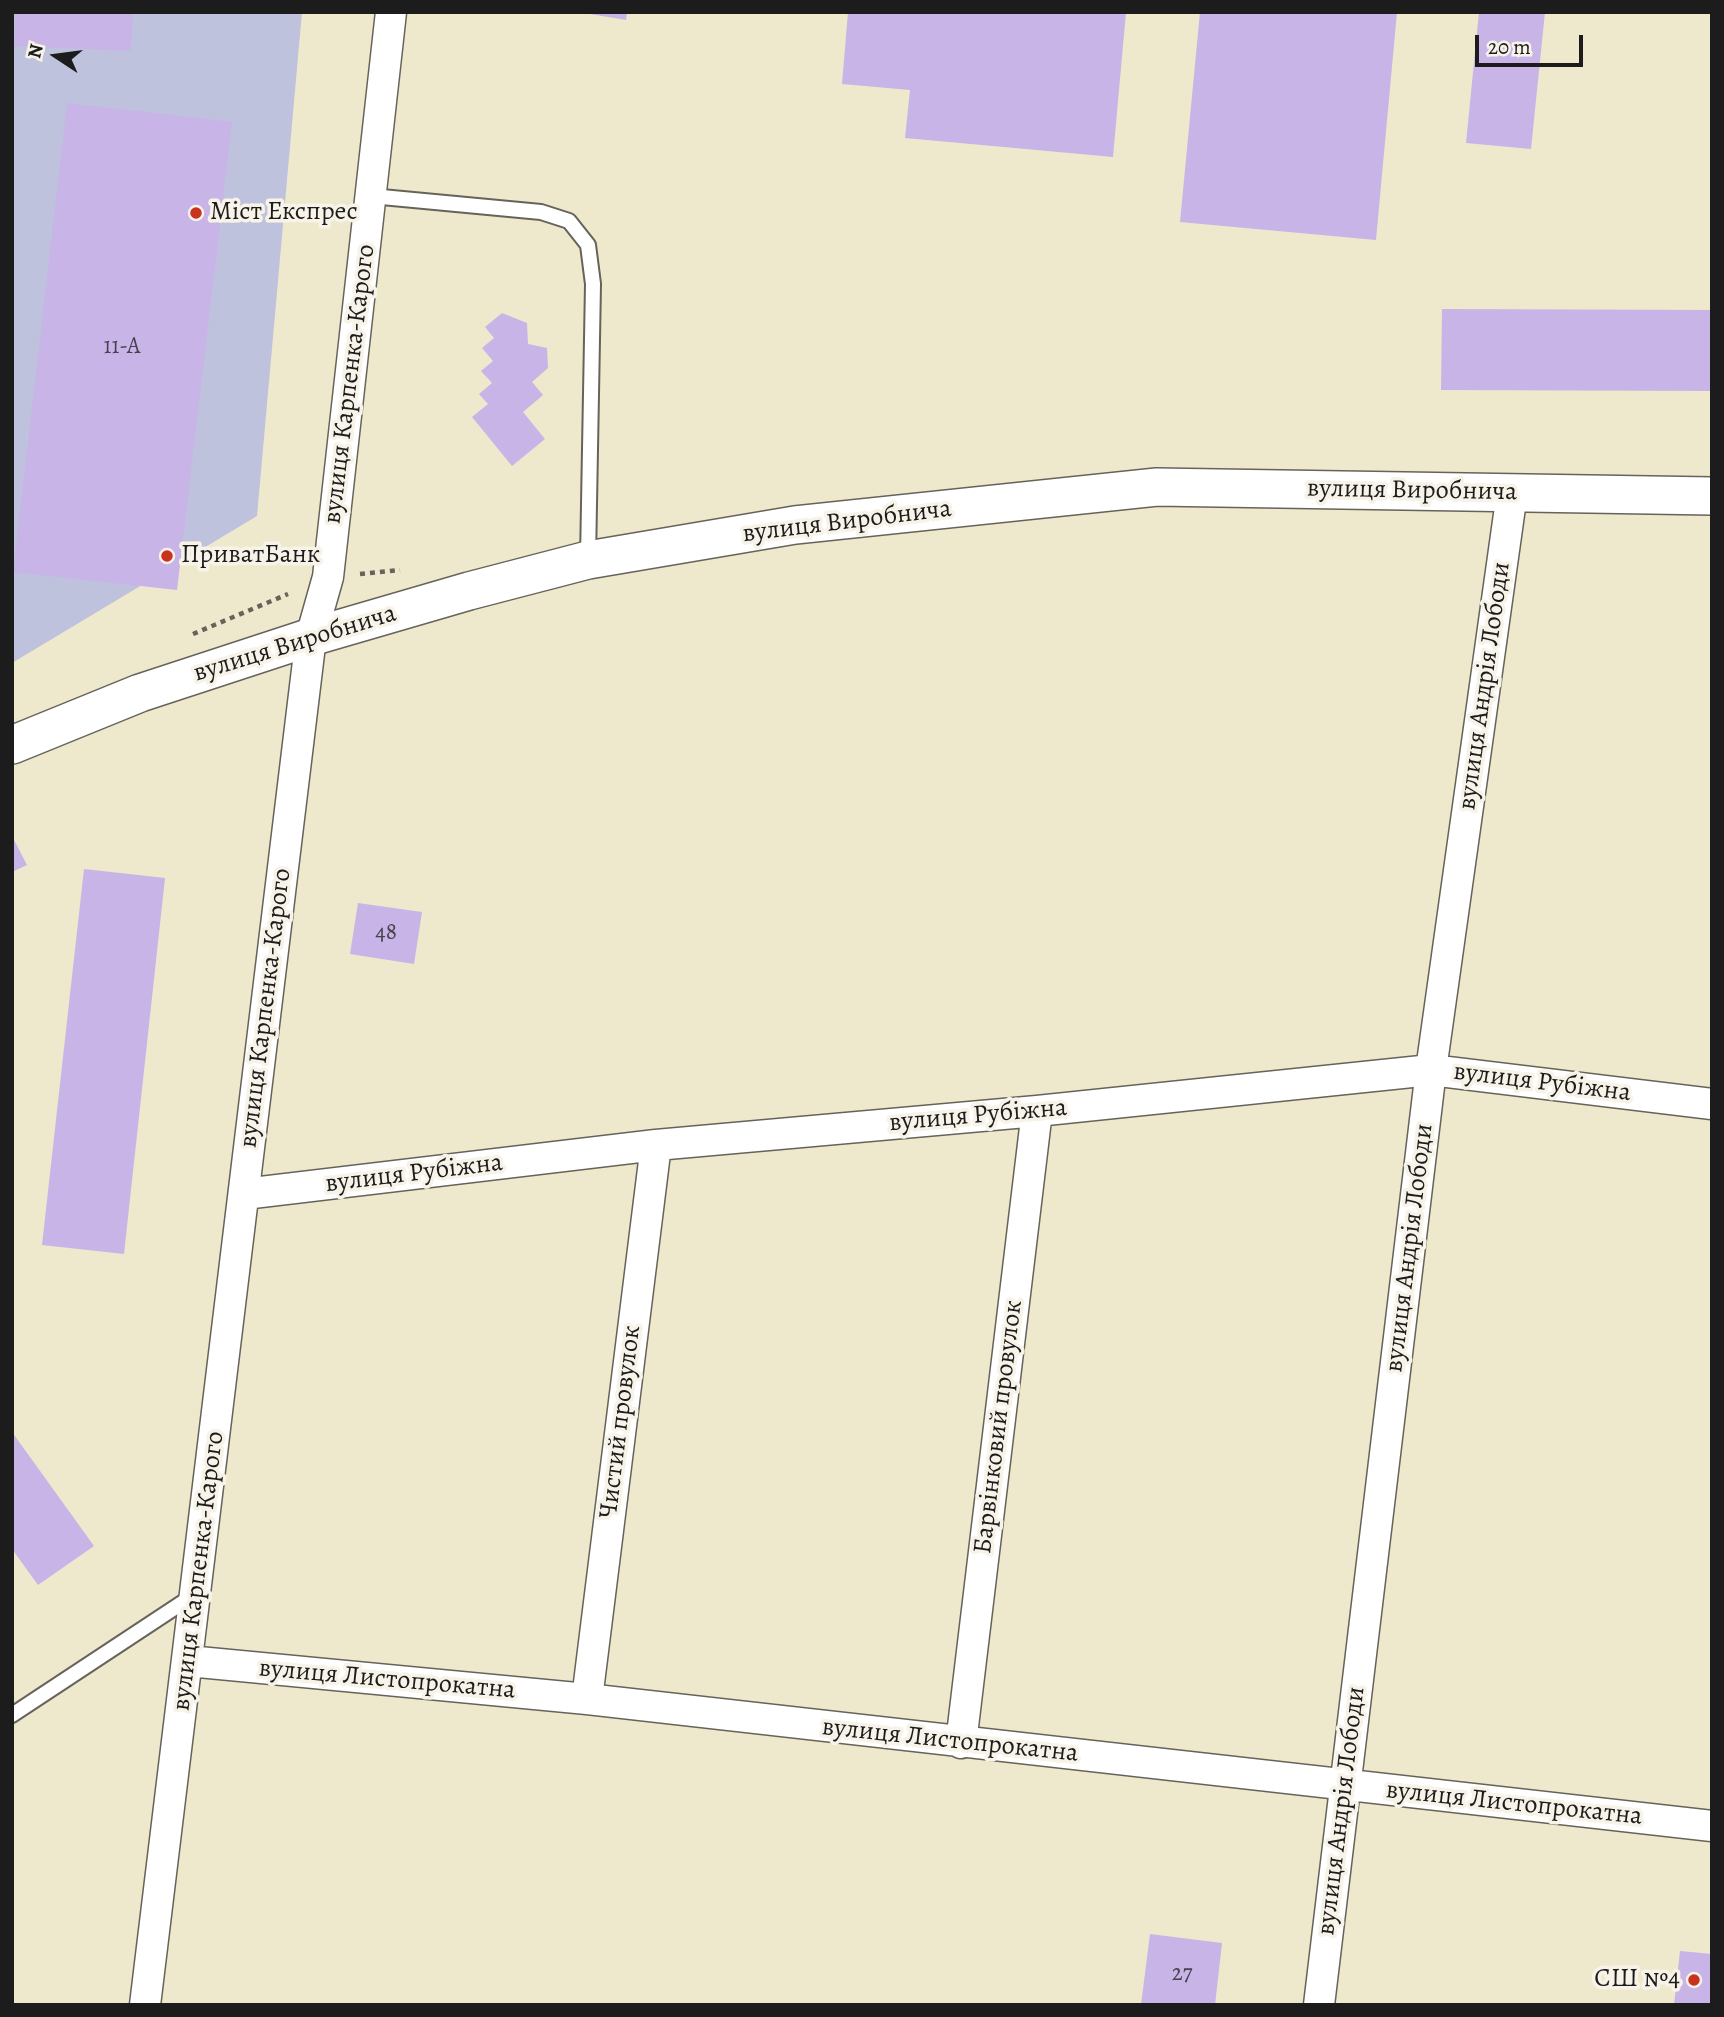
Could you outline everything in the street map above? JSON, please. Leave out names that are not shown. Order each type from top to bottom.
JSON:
[{"type":"street","name":"вулиця Карпенка-Карого","points":[[145,2005],[311,637],[328,577],[391,12]]},
{"type":"street","name":"вулиця Виробнича","points":[[12,745],[140,692],[311,637],[469,591],[587,560],[795,525],[1157,488],[1712,496]]},
{"type":"street","name":"вулиця Андрія Лободи","points":[[1319,2005],[1431,1070],[1512,493]]},
{"type":"street","name":"вулиця Рубіжна","points":[[244,1194],[656,1145],[1037,1111],[1431,1070],[1712,1104]]},
{"type":"street","name":"Барвінковий провулок","points":[[961,1743],[1037,1111]]},
{"type":"street","name":"Чистий провулок","points":[[587,1699],[656,1145]]},
{"type":"street","name":"вулиця Листопрокатна","points":[[188,1661],[587,1699],[1712,1826]]},
{"type":"lane","points":[[371,196],[541,212],[569,221],[588,245],[593,284],[587,560]]},
{"type":"lane","points":[[12,1715],[195,1594]]},
{"type":"shaded area","points":[[12,12],[302,12],[257,516],[12,663]]},
{"type":"building","points":[[15,12],[133,12],[131,51],[14,46]]},
{"type":"building","points":[[578,12],[627,12],[626,20]]},
{"type":"building","points":[[848,12],[1126,12],[1113,157],[905,138],[910,90],[842,84]]},
{"type":"building","points":[[1200,12],[1397,12],[1376,240],[1180,222]]},
{"type":"building","points":[[1479,12],[1545,12],[1531,149],[1466,143]]},
{"type":"building","points":[[67,103],[232,122],[177,590],[13,572]]},
{"type":"building","points":[[1442,309],[1712,310],[1712,391],[1441,390]]},
{"type":"building","points":[[502,313],[527,323],[528,344],[547,348],[548,368],[532,382],[543,395],[523,412],[545,439],[512,466],[472,417],[488,404],[479,394],[492,383],[481,371],[493,361],[482,348],[494,338],[485,327]]},
{"type":"building","points":[[12,836],[27,865],[12,872]]},
{"type":"building","points":[[84,869],[165,878],[124,1254],[42,1245]]},
{"type":"building","points":[[358,903],[422,912],[414,964],[350,954]]},
{"type":"building","points":[[12,1432],[94,1546],[38,1585],[12,1549]]},
{"type":"building","points":[[1150,1934],[1222,1943],[1215,2005],[1141,2005]]},
{"type":"building","name":"СШ №4","points":[[1680,1951],[1712,1954],[1712,2005],[1674,2005]]},
{"type":"place","name":"Мiст Експрес","points":[[196,213]]},
{"type":"place","name":"ПриватБанк","points":[[167,556]]},
{"type":"place","name":"СШ №4","points":[[1694,1980]]}]
